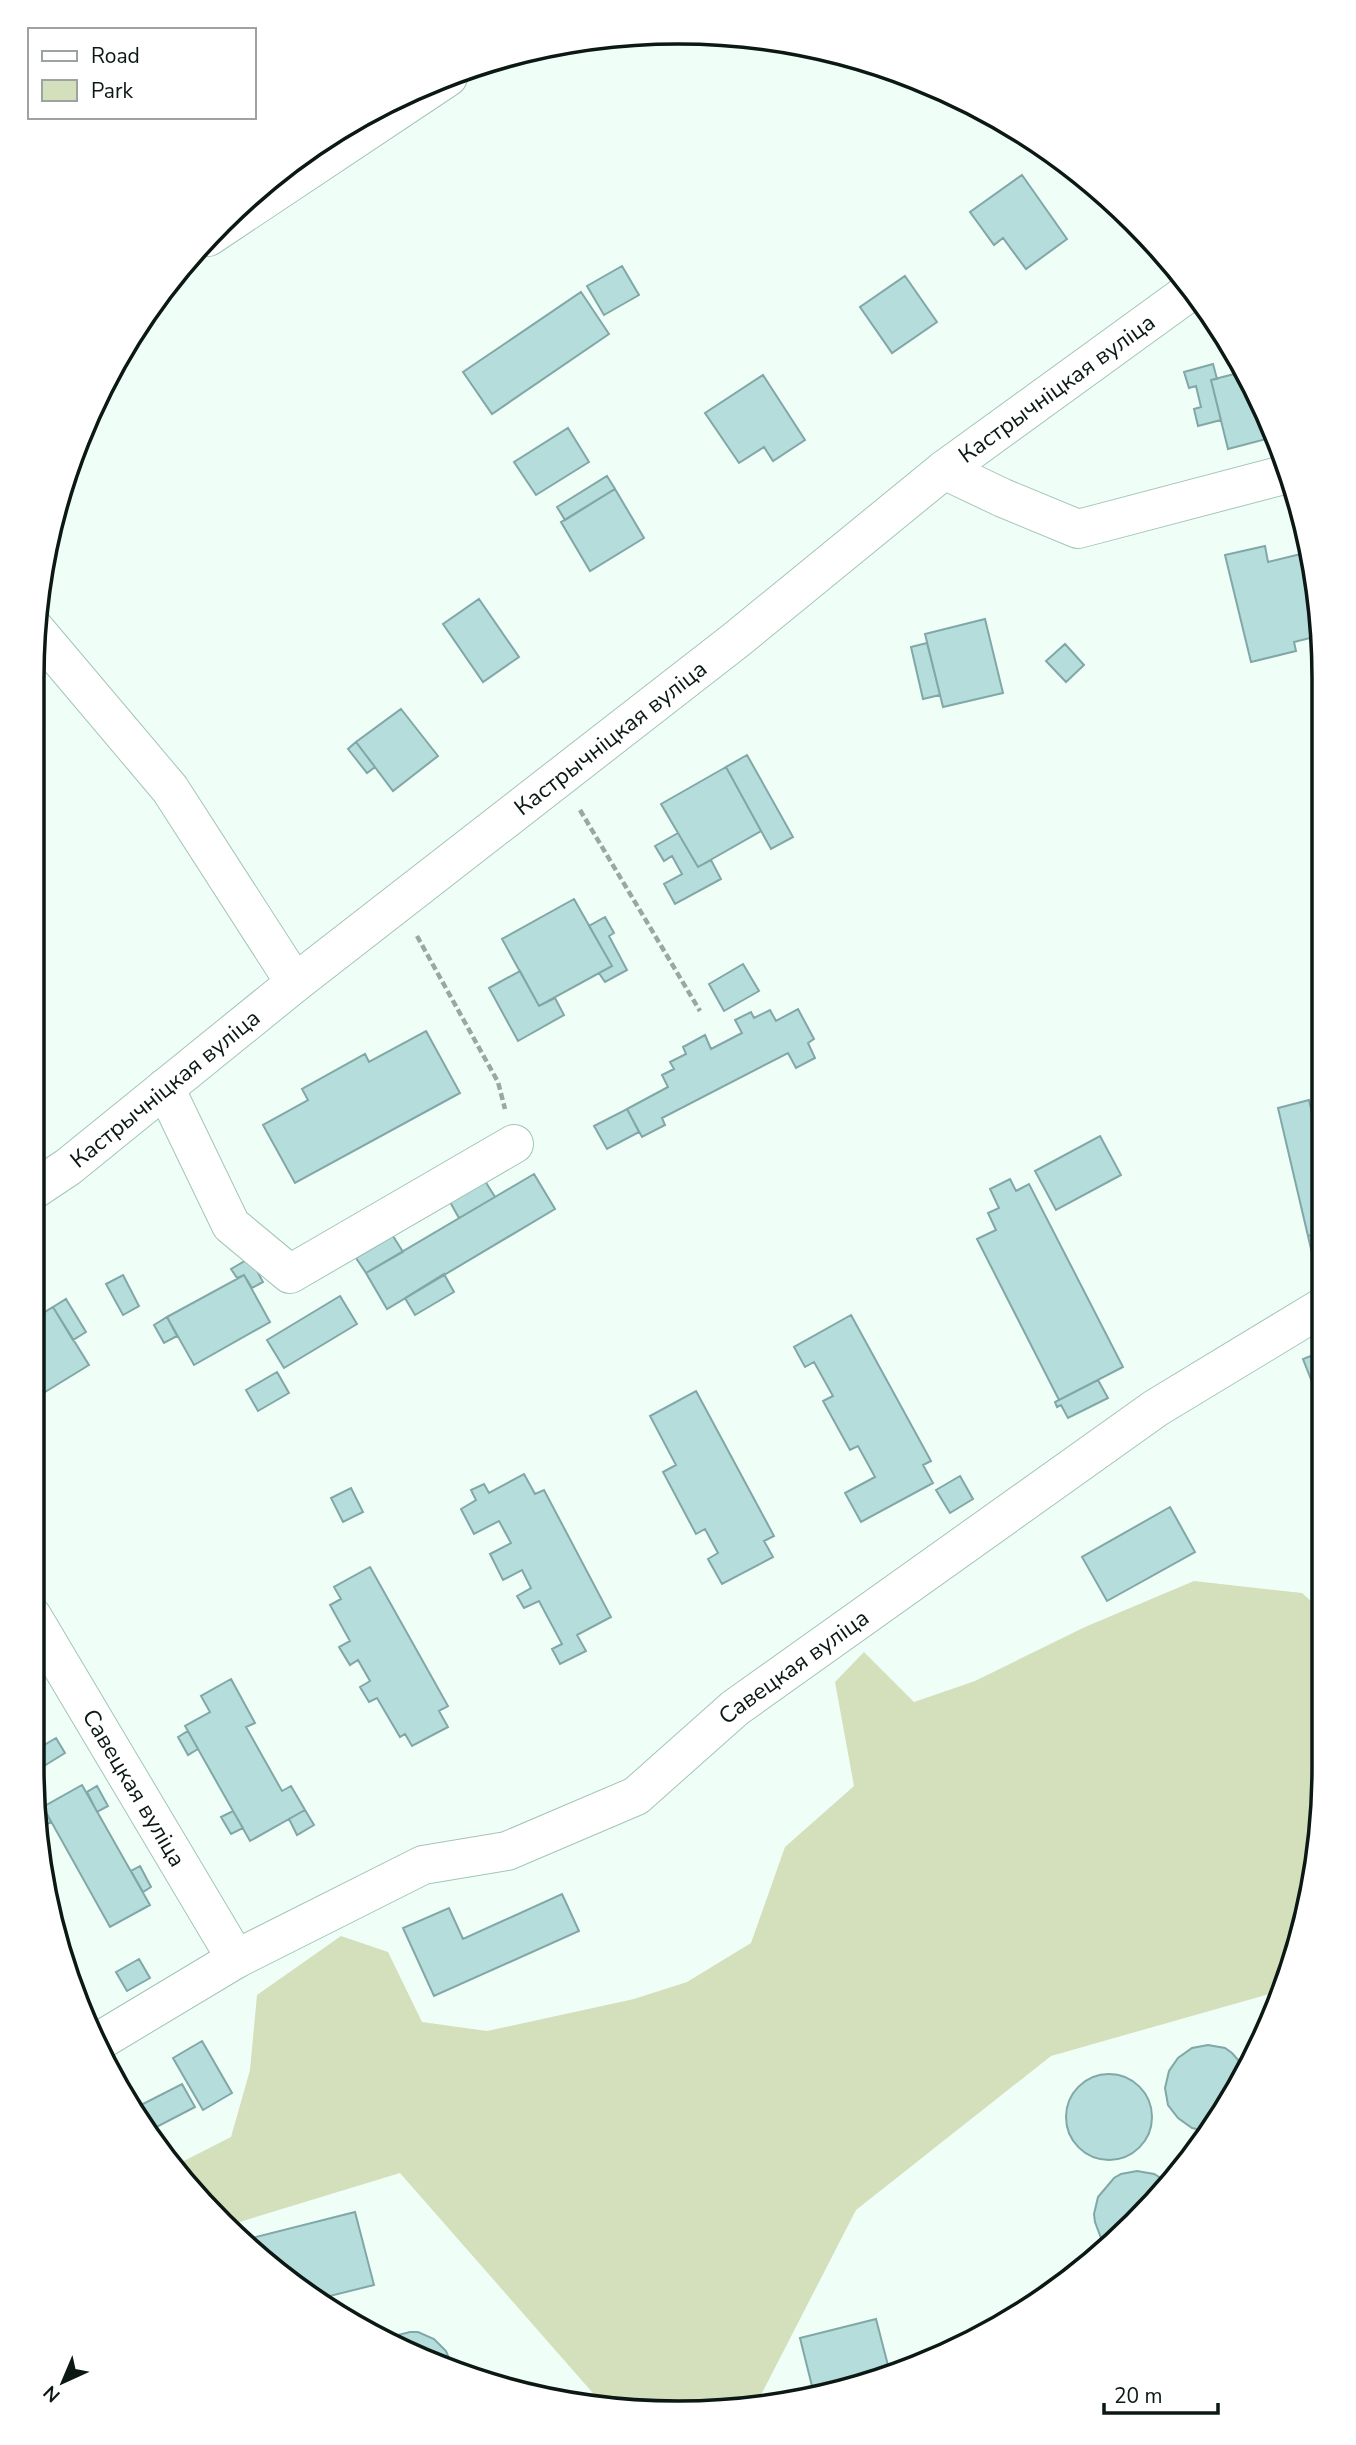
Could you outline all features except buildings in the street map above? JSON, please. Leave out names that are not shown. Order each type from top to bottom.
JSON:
[{"type":"street","points":[[256,205],[406,105]]},
{"type":"street","name":"Кастрычніцкая вуліца","points":[[44,1183],[68,1167],[398,902],[736,640],[944,470],[1184,296]]},
{"type":"street","points":[[944,470],[1078,529],[1280,476]]},
{"type":"street","points":[[45,641],[170,789],[295,983]]},
{"type":"street","points":[[165,1088],[231,1225],[290,1274],[514,1144]]},
{"type":"street","name":"Савецкая вуліца","points":[[104,2038],[236,1959],[423,1865],[507,1851],[636,1796],[735,1709],[1156,1408],[1312,1313]]},
{"type":"street","name":"Савецкая вуліца","points":[[44,1636],[236,1959]]},
{"type":"path","points":[[560,776],[700,1011]]},
{"type":"path","points":[[398,902],[498,1082],[514,1144]]},
{"type":"green space","points":[[1194,1581],[1302,1593],[1312,1602],[1312,1767],[1307,1850],[1291,1931],[1270,1994],[1051,2056],[856,2210],[760,2396],[678,2401],[596,2396],[400,2173],[238,2223],[182,2162],[231,2137],[250,2070],[257,1995],[341,1936],[388,1952],[422,2022],[487,2031],[634,1999],[687,1982],[751,1943],[785,1847],[854,1786],[835,1682],[864,1652],[914,1702],[975,1681],[1085,1627]]}]
